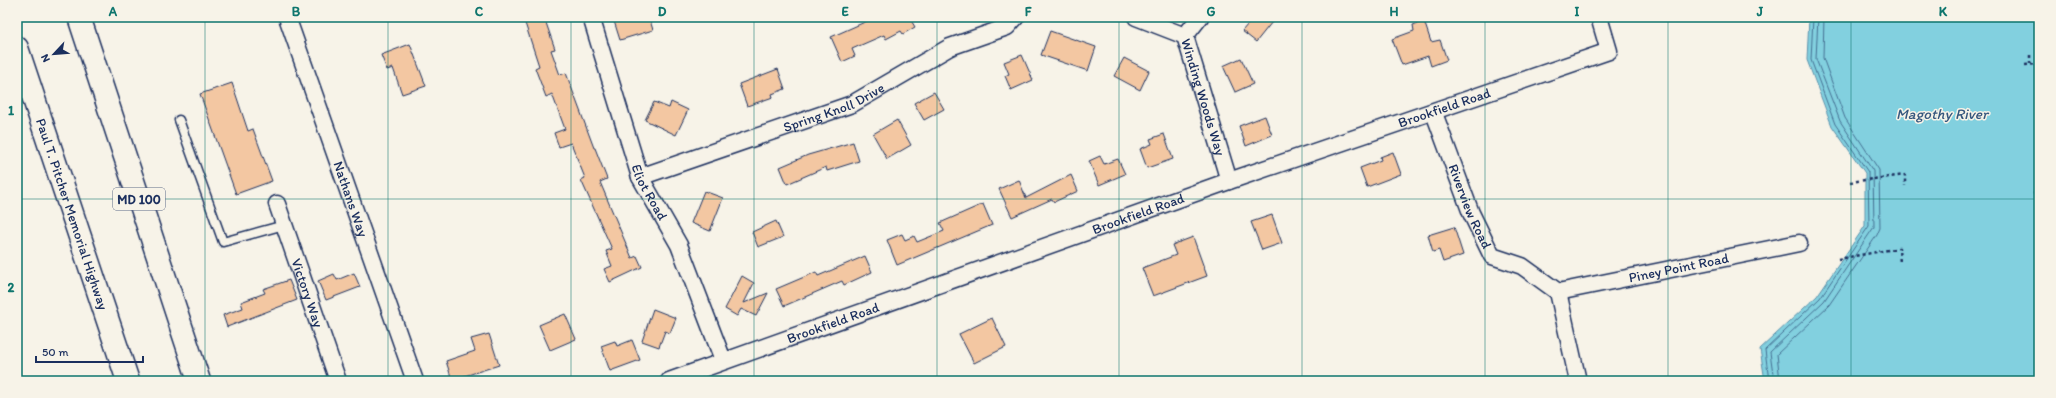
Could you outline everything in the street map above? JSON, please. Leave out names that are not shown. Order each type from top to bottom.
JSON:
[{"type":"highway","name":"MD 100","points":[[79,17],[199,381]]},
{"type":"highway","name":"Paul T. Pitcher Memorial Highway","points":[[17,48],[128,381]]},
{"type":"highway","points":[[17,62],[75,222]]},
{"type":"street","name":"Nathans Way","points":[[288,17],[415,381]]},
{"type":"street","name":"Eliot Road","points":[[591,17],[640,177],[679,245],[723,360]]},
{"type":"street","name":"Spring Knoll Drive","points":[[640,177],[852,104],[950,47],[1007,27],[1016,17]]},
{"type":"street","points":[[1136,17],[1185,36]]},
{"type":"street","name":"Winding Woods Way","points":[[1200,17],[1185,36],[1229,181]]},
{"type":"street","name":"Brookfield Road","points":[[668,381],[723,360],[1229,181],[1434,113],[1609,51],[1599,17]]},
{"type":"street","name":"Riverview Road","points":[[1434,113],[1471,213],[1492,256],[1522,266],[1558,292]]},
{"type":"street","name":"Victory Way","points":[[277,204],[338,381]]},
{"type":"street","name":"Piney Point Road","points":[[1558,292],[1799,243]]},
{"type":"street","points":[[1558,292],[1578,381]]},
{"type":"lane","points":[[180,120],[223,242],[284,225]]},
{"type":"path","points":[[2030,55],[2030,64]]},
{"type":"path","points":[[2025,65],[2039,64]]},
{"type":"path","points":[[1850,182],[1904,175],[1905,186]]},
{"type":"path","points":[[2032,193],[2039,194]]},
{"type":"path","points":[[1838,259],[1899,248],[1900,264]]},
{"type":"water","name":"Magothy River","points":[[1809,17],[2039,17],[2039,381],[1765,381],[1760,349],[1817,296],[1865,226],[1865,173],[1832,126],[1807,60]]},
{"type":"building","points":[[523,17],[544,17],[555,49],[551,50],[560,75],[566,73],[607,179],[600,182],[632,258],[637,256],[642,267],[610,282],[604,269],[612,266],[606,251],[612,249],[581,180],[585,178],[571,143],[559,147],[554,133],[565,129],[552,94],[546,97],[535,68],[539,66]]},
{"type":"building","points":[[629,17],[649,17],[653,30],[620,40],[614,21]]},
{"type":"building","points":[[876,17],[909,17],[915,27],[903,34],[901,31],[886,39],[884,35],[852,49],[855,56],[842,62],[831,37]]},
{"type":"building","points":[[1254,17],[1276,17],[1256,42],[1242,31]]},
{"type":"building","points":[[1424,21],[1431,42],[1440,40],[1447,60],[1431,66],[1428,56],[1402,65],[1392,39],[1414,31],[1413,25]]},
{"type":"building","points":[[1050,31],[1096,47],[1088,71],[1041,55]]},
{"type":"building","points":[[410,44],[426,86],[402,94],[393,68],[387,70],[381,55]]},
{"type":"building","points":[[1022,55],[1033,80],[1011,90],[1005,76],[1009,74],[1004,62]]},
{"type":"building","points":[[1124,58],[1149,71],[1140,90],[1114,76]]},
{"type":"building","points":[[1241,58],[1253,84],[1235,92],[1223,66]]},
{"type":"building","points":[[778,69],[785,89],[772,94],[773,97],[747,106],[739,84]]},
{"type":"building","points":[[232,83],[248,131],[253,129],[272,181],[236,194],[200,94]]},
{"type":"building","points":[[934,92],[944,109],[924,120],[914,103]]},
{"type":"building","points":[[654,102],[669,108],[671,102],[688,110],[676,135],[645,120]]},
{"type":"building","points":[[1265,116],[1272,135],[1246,146],[1239,126]]},
{"type":"building","points":[[897,120],[911,145],[887,159],[873,134]]},
{"type":"building","points":[[1164,134],[1173,159],[1147,168],[1140,149],[1152,144],[1150,139]]},
{"type":"building","points":[[853,142],[859,161],[827,171],[826,167],[787,184],[780,167],[808,155]]},
{"type":"building","points":[[1393,152],[1401,174],[1367,187],[1360,168],[1381,160],[1380,157]]},
{"type":"building","points":[[1100,156],[1104,164],[1118,159],[1125,174],[1099,185],[1089,161]]},
{"type":"building","points":[[1071,175],[1078,191],[1054,202],[1052,199],[1012,217],[999,189],[1019,180],[1026,198]]},
{"type":"building","points":[[704,191],[723,198],[710,231],[691,223]]},
{"type":"building","points":[[983,204],[992,225],[897,265],[887,240],[902,234],[905,240],[914,236],[917,242],[944,231],[940,223]]},
{"type":"building","points":[[1272,215],[1282,243],[1262,250],[1251,222]]},
{"type":"building","points":[[776,221],[783,237],[758,247],[752,232]]},
{"type":"building","points":[[1454,227],[1463,255],[1443,262],[1439,250],[1433,252],[1428,235]]},
{"type":"building","points":[[1193,237],[1207,276],[1153,296],[1142,268],[1176,255],[1172,245]]},
{"type":"building","points":[[865,256],[872,272],[844,285],[842,281],[784,306],[776,289],[816,272],[818,276]]},
{"type":"building","points":[[354,273],[360,287],[326,300],[318,281],[334,274],[337,280]]},
{"type":"building","points":[[742,276],[754,283],[744,303],[768,293],[756,316],[741,309],[737,316],[725,309]]},
{"type":"building","points":[[289,280],[297,300],[227,327],[223,315],[243,308],[241,302],[265,293],[263,289]]},
{"type":"building","points":[[653,309],[676,318],[670,333],[665,331],[659,347],[642,341]]},
{"type":"building","points":[[565,314],[576,339],[550,350],[539,325]]},
{"type":"building","points":[[992,318],[1006,347],[974,363],[959,334]]},
{"type":"building","points":[[489,334],[499,365],[452,380],[446,361],[475,351],[471,339]]},
{"type":"building","points":[[632,340],[640,360],[610,371],[601,346],[615,341],[617,346]]}]
